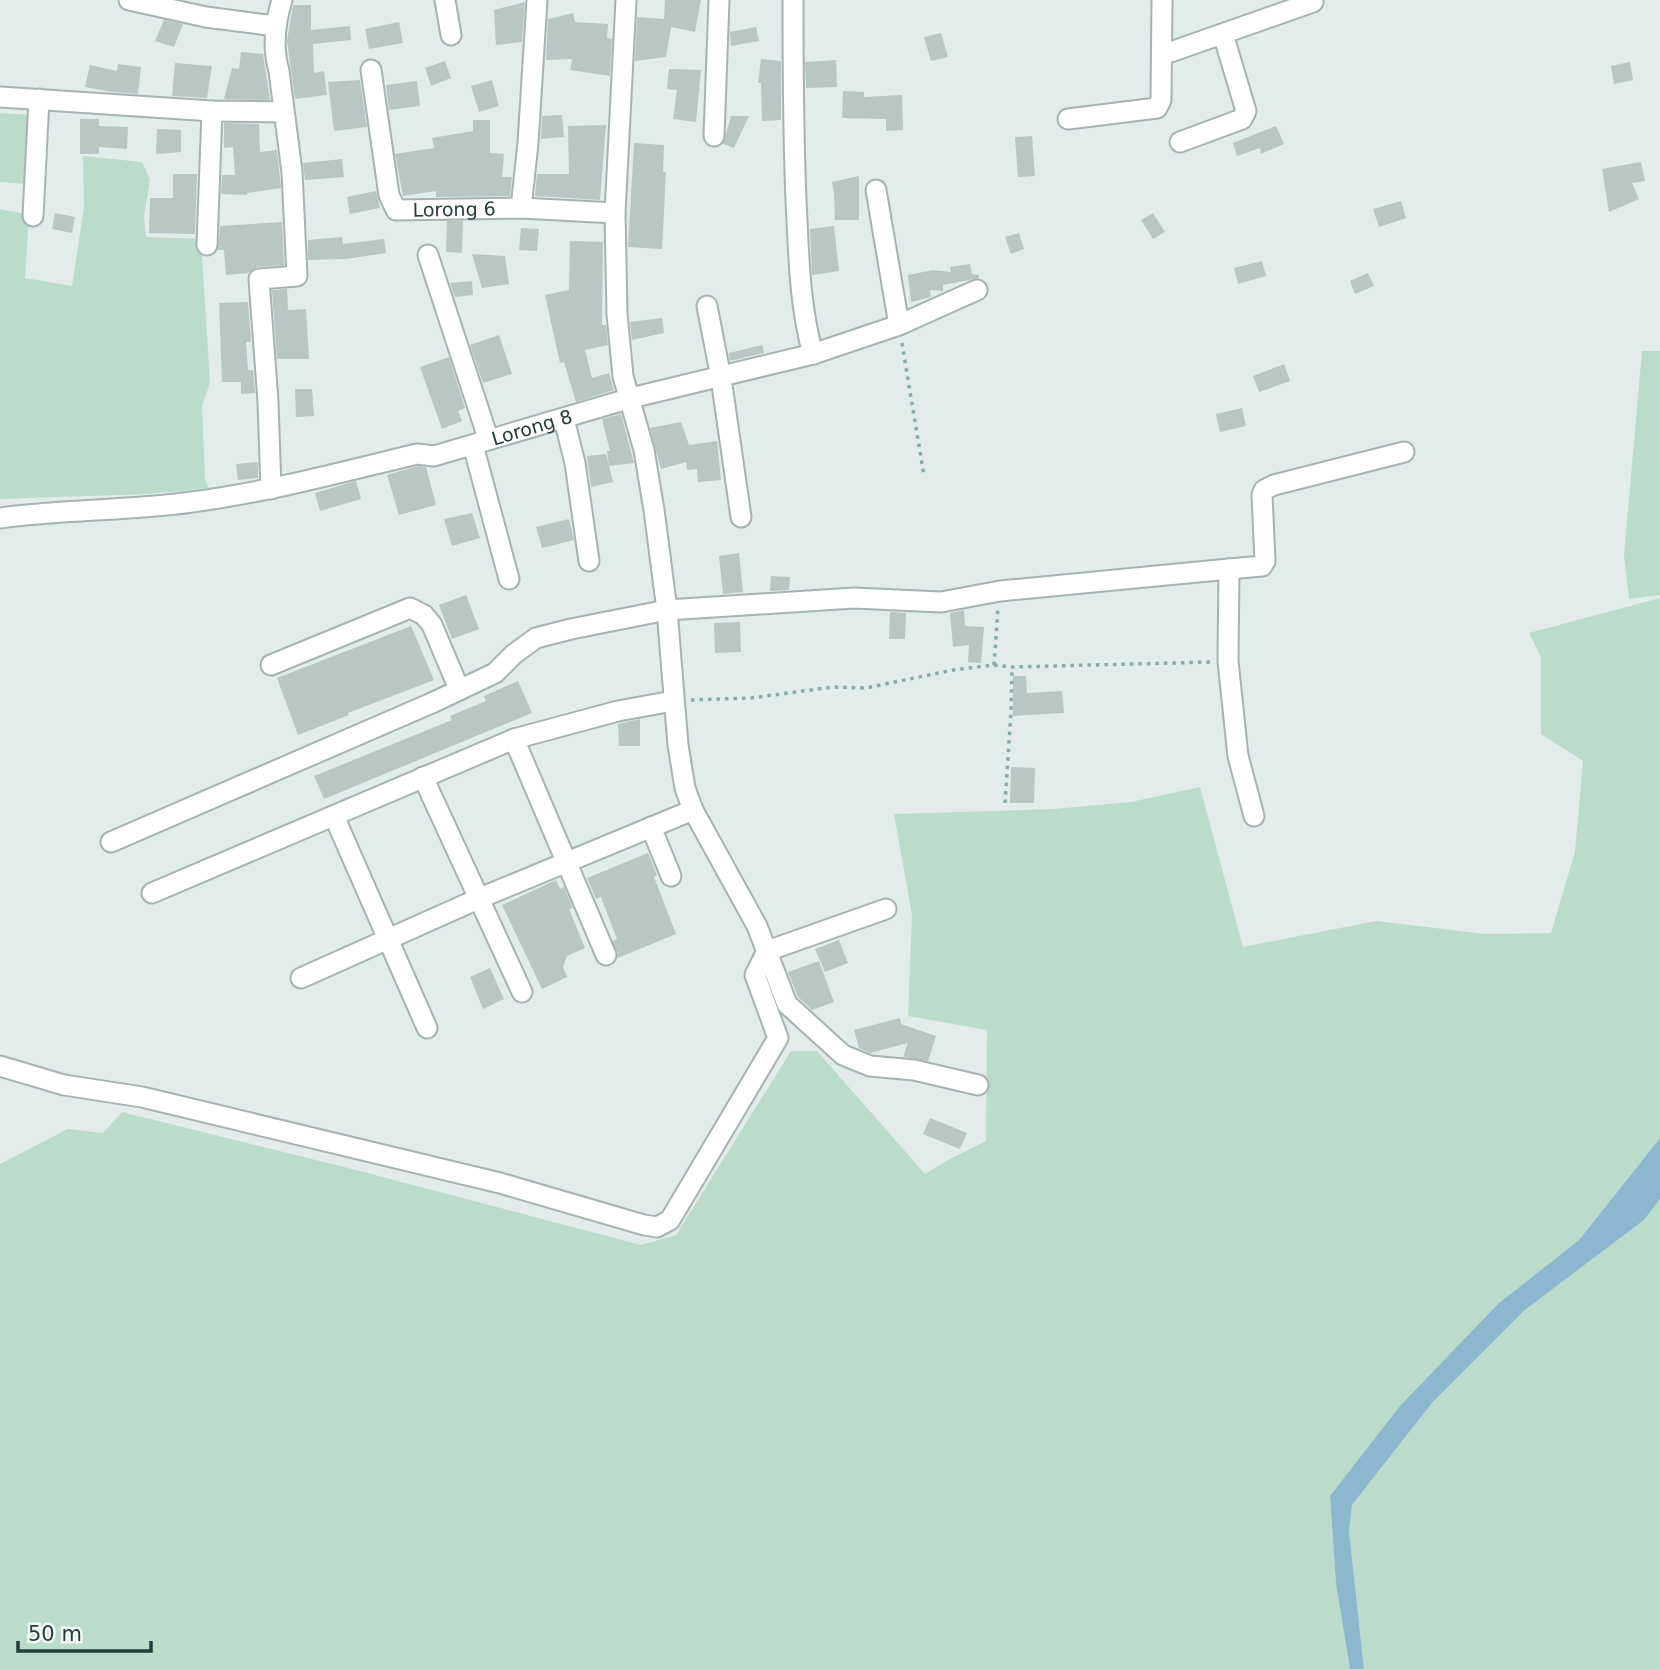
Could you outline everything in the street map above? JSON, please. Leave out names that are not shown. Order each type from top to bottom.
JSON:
[{"type":"street","points":[[129,0],[206,17],[275,26]]},
{"type":"street","points":[[271,489],[259,279],[297,276],[294,199],[275,56],[275,26],[282,0]]},
{"type":"street","points":[[445,0],[451,36]]},
{"type":"street","points":[[521,208],[537,0]]},
{"type":"street","points":[[626,0],[615,213],[617,314],[623,376],[644,450],[654,510],[667,610],[680,762],[693,810],[745,902],[787,1004],[843,1055],[870,1066],[914,1070],[978,1085]]},
{"type":"street","points":[[713,136],[719,0]]},
{"type":"street","points":[[793,0],[793,140],[798,251],[806,329],[813,355]]},
{"type":"street","points":[[1068,119],[1157,108],[1161,100],[1162,0]]},
{"type":"street","points":[[1163,55],[1313,2]]},
{"type":"street","points":[[1180,142],[1242,119],[1246,111],[1223,34]]},
{"type":"street","name":"Lorong 6","points":[[371,71],[388,195],[396,210],[521,208],[615,213]]},
{"type":"street","points":[[0,97],[212,111],[283,112]]},
{"type":"street","points":[[33,216],[39,99]]},
{"type":"street","points":[[207,245],[212,111]]},
{"type":"street","points":[[876,190],[899,325]]},
{"type":"street","points":[[428,255],[481,442],[509,579]]},
{"type":"street","name":"Lorong 8","points":[[0,518],[166,505],[271,489],[417,454],[434,456],[631,398],[813,355],[899,325],[977,290]]},
{"type":"street","points":[[707,306],[721,378],[741,517]]},
{"type":"street","points":[[564,418],[575,463],[589,561]]},
{"type":"street","points":[[111,842],[495,673],[514,654],[536,638],[667,610],[854,598],[942,602],[1000,591],[1262,566],[1265,561],[1264,490],[1274,485],[1404,452]]},
{"type":"street","points":[[1229,569],[1228,661],[1238,756],[1254,816]]},
{"type":"street","points":[[271,665],[410,608],[424,615],[432,625],[459,689]]},
{"type":"street","points":[[152,893],[514,739],[618,711],[673,701]]},
{"type":"street","points":[[514,739],[606,955]]},
{"type":"street","points":[[423,777],[522,992]]},
{"type":"street","points":[[301,978],[480,898],[693,810]]},
{"type":"street","points":[[334,816],[427,1028]]},
{"type":"street","points":[[651,828],[671,876]]},
{"type":"street","points":[[0,1066],[64,1085],[142,1097],[500,1183],[657,1227],[670,1220],[778,1038],[755,975],[766,951],[886,909]]},
{"type":"path","points":[[899,325],[924,476]]},
{"type":"path","points":[[994,666],[1000,591]]},
{"type":"path","points":[[673,701],[751,698],[833,687],[866,688],[953,670],[994,666],[1228,661]]},
{"type":"path","points":[[1005,803],[1012,667]]},
{"type":"green space","points":[[0,113],[35,115],[27,184],[0,182]]},
{"type":"green space","points":[[83,156],[142,162],[150,179],[144,217],[146,237],[201,239],[210,383],[202,406],[205,480],[209,488],[149,494],[0,499],[0,209],[29,215],[25,278],[72,286],[84,207]]},
{"type":"green space","points":[[1642,351],[1660,351],[1660,595],[1629,599],[1624,556]]},
{"type":"green space","points":[[1660,598],[1660,1138],[1579,1240],[1499,1303],[1330,1496],[1336,1584],[1350,1669],[0,1669],[0,1164],[68,1129],[103,1133],[122,1112],[641,1245],[676,1235],[791,1051],[817,1051],[925,1174],[986,1141],[987,1030],[908,1016],[912,915],[894,814],[1054,809],[1131,802],[1200,787],[1243,947],[1376,921],[1485,934],[1551,933],[1575,852],[1583,761],[1541,734],[1541,657],[1529,633]]},
{"type":"green space","points":[[1660,1199],[1660,1669],[1364,1669],[1349,1531],[1352,1505],[1432,1403],[1525,1310],[1644,1220]]},
{"type":"water","points":[[1660,1138],[1660,1199],[1644,1220],[1525,1310],[1432,1403],[1352,1505],[1349,1531],[1364,1669],[1350,1669],[1336,1584],[1330,1496],[1400,1406],[1499,1303],[1579,1240]]},
{"type":"building","points":[[665,0],[701,0],[695,32],[671,27],[666,57],[635,61],[637,17],[664,19]]},
{"type":"building","points":[[525,2],[522,42],[496,45],[494,10]]},
{"type":"building","points":[[293,5],[311,5],[311,30],[350,26],[351,40],[313,44],[314,73],[324,71],[327,95],[295,99],[287,41]]},
{"type":"building","points":[[573,13],[575,22],[608,24],[607,38],[612,39],[610,76],[570,70],[572,59],[546,60],[548,19]]},
{"type":"building","points":[[164,20],[183,24],[174,47],[155,41]]},
{"type":"building","points":[[399,22],[403,43],[369,49],[365,29]]},
{"type":"building","points":[[756,27],[759,41],[731,46],[730,32]]},
{"type":"building","points":[[941,33],[948,57],[931,61],[924,37]]},
{"type":"building","points":[[241,52],[263,54],[270,100],[224,99],[232,68],[239,69]]},
{"type":"building","points":[[761,59],[781,61],[781,120],[762,121],[761,83],[758,83]]},
{"type":"building","points":[[836,60],[837,87],[806,88],[805,62]]},
{"type":"building","points":[[445,61],[451,78],[431,86],[425,68]]},
{"type":"building","points":[[1630,62],[1633,80],[1614,84],[1611,66]]},
{"type":"building","points":[[175,63],[212,66],[207,98],[172,96]]},
{"type":"building","points":[[118,64],[141,67],[138,94],[85,87],[90,65],[117,71]]},
{"type":"building","points":[[669,69],[701,70],[696,122],[673,119],[677,90],[667,89]]},
{"type":"building","points":[[360,80],[367,127],[334,131],[328,82]]},
{"type":"building","points":[[492,80],[499,106],[479,112],[471,86]]},
{"type":"building","points":[[417,81],[420,106],[389,110],[386,85]]},
{"type":"building","points":[[843,91],[864,92],[864,97],[902,95],[903,130],[886,131],[886,119],[842,118]]},
{"type":"building","points":[[562,115],[564,137],[541,139],[542,116]]},
{"type":"building","points":[[731,116],[749,116],[734,148],[723,144]]},
{"type":"building","points":[[80,119],[99,119],[99,126],[128,127],[127,149],[99,147],[99,154],[80,154]]},
{"type":"building","points":[[473,120],[490,120],[490,153],[504,154],[502,177],[512,177],[510,196],[436,197],[436,191],[403,196],[395,154],[434,148],[432,138],[473,131]]},
{"type":"building","points":[[224,123],[259,124],[260,152],[277,150],[281,188],[247,195],[221,194],[222,175],[235,175],[233,147],[224,148]]},
{"type":"building","points":[[606,125],[600,200],[535,196],[537,174],[569,174],[568,126]]},
{"type":"building","points":[[1276,126],[1284,144],[1261,154],[1260,148],[1237,156],[1233,143]]},
{"type":"building","points":[[157,129],[181,130],[181,152],[156,154]]},
{"type":"building","points":[[1032,136],[1035,176],[1018,177],[1015,137]]},
{"type":"building","points":[[634,143],[664,145],[663,172],[666,172],[662,249],[628,247]]},
{"type":"building","points":[[342,159],[344,177],[305,180],[303,163]]},
{"type":"building","points":[[1641,162],[1645,181],[1632,183],[1639,199],[1609,212],[1602,169]]},
{"type":"building","points":[[173,174],[197,174],[195,234],[149,233],[150,198],[173,198]]},
{"type":"building","points":[[859,176],[859,220],[835,220],[832,182]]},
{"type":"building","points":[[376,191],[380,208],[350,214],[347,197]]},
{"type":"building","points":[[1401,201],[1406,218],[1379,227],[1373,209]]},
{"type":"building","points":[[55,213],[75,217],[72,233],[52,229]]},
{"type":"building","points":[[1153,213],[1165,232],[1153,239],[1141,220]]},
{"type":"building","points":[[447,221],[463,221],[462,253],[446,252]]},
{"type":"building","points":[[282,222],[284,265],[257,267],[248,273],[226,275],[224,250],[218,250],[220,226]]},
{"type":"building","points":[[834,226],[839,271],[812,275],[810,229]]},
{"type":"building","points":[[521,228],[539,229],[537,251],[519,250]]},
{"type":"building","points":[[1019,233],[1024,249],[1011,254],[1005,237]]},
{"type":"building","points":[[342,237],[343,244],[384,239],[386,253],[346,259],[308,260],[308,240]]},
{"type":"building","points":[[570,241],[603,242],[602,325],[606,325],[608,345],[585,350],[592,378],[609,373],[614,390],[576,402],[564,362],[560,363],[545,295],[569,290]]},
{"type":"building","points":[[472,254],[505,256],[509,284],[482,288]]},
{"type":"building","points":[[1262,261],[1266,276],[1238,284],[1234,268]]},
{"type":"building","points":[[970,264],[972,274],[979,275],[979,278],[943,285],[943,291],[930,290],[931,297],[911,302],[908,275],[933,270],[951,272],[950,267]]},
{"type":"building","points":[[1368,273],[1374,286],[1355,294],[1350,281]]},
{"type":"building","points":[[472,281],[473,295],[455,297],[450,283]]},
{"type":"building","points":[[287,289],[288,310],[306,309],[309,359],[277,359],[272,290]]},
{"type":"building","points":[[248,302],[251,342],[246,342],[248,370],[253,370],[255,393],[241,394],[241,382],[222,382],[219,303]]},
{"type":"building","points":[[662,318],[664,333],[632,340],[630,322]]},
{"type":"building","points":[[499,335],[512,374],[483,383],[470,345]]},
{"type":"building","points":[[762,345],[764,353],[730,361],[729,353]]},
{"type":"building","points":[[449,357],[465,408],[458,411],[462,421],[442,429],[420,367]]},
{"type":"building","points":[[1284,364],[1290,381],[1259,392],[1253,376]]},
{"type":"building","points":[[295,389],[312,389],[314,416],[296,417]]},
{"type":"building","points":[[1242,408],[1246,426],[1220,432],[1216,414]]},
{"type":"building","points":[[621,414],[634,463],[609,466],[607,451],[610,451],[602,419]]},
{"type":"building","points":[[681,422],[689,445],[717,441],[721,480],[698,482],[697,469],[687,470],[686,462],[661,469],[650,428]]},
{"type":"building","points":[[606,454],[613,482],[591,487],[587,456]]},
{"type":"building","points":[[258,462],[258,478],[238,480],[236,464]]},
{"type":"building","points":[[418,466],[426,467],[436,505],[399,515],[387,475]]},
{"type":"building","points":[[356,481],[361,499],[320,511],[315,493]]},
{"type":"building","points":[[472,513],[480,538],[452,546],[444,519]]},
{"type":"building","points":[[569,519],[574,540],[542,548],[536,527]]},
{"type":"building","points":[[739,553],[743,592],[723,594],[719,556]]},
{"type":"building","points":[[771,576],[790,577],[789,590],[770,591]]},
{"type":"building","points":[[466,595],[479,629],[452,639],[439,605]]},
{"type":"building","points":[[964,610],[965,626],[984,627],[981,663],[968,662],[969,645],[953,647],[950,613]]},
{"type":"building","points":[[890,612],[906,613],[905,639],[889,639]]},
{"type":"building","points":[[740,622],[741,652],[715,653],[714,623]]},
{"type":"building","points":[[411,626],[434,680],[298,735],[277,678]]},
{"type":"building","points":[[1013,676],[1026,676],[1027,693],[1062,691],[1064,713],[1013,716]]},
{"type":"building","points":[[518,681],[532,713],[324,799],[314,776],[452,720],[450,716],[486,701],[484,696]]},
{"type":"building","points":[[640,719],[640,746],[619,746],[618,724]]},
{"type":"building","points":[[1011,767],[1035,768],[1034,803],[1010,803]]},
{"type":"building","points":[[648,853],[657,875],[654,877],[676,934],[618,958],[613,941],[617,939],[601,897],[596,899],[587,878]]},
{"type":"building","points":[[556,880],[560,889],[564,887],[573,908],[569,909],[585,948],[567,956],[563,967],[567,977],[542,989],[502,905]]},
{"type":"building","points":[[839,940],[848,963],[825,972],[815,949]]},
{"type":"building","points":[[819,961],[834,1002],[812,1010],[798,997],[788,972]]},
{"type":"building","points":[[490,968],[504,999],[483,1009],[470,977]]},
{"type":"building","points":[[900,1018],[901,1024],[936,1036],[928,1061],[903,1057],[908,1043],[870,1053],[859,1048],[854,1030]]},
{"type":"building","points":[[930,1118],[967,1133],[960,1149],[923,1134]]}]
